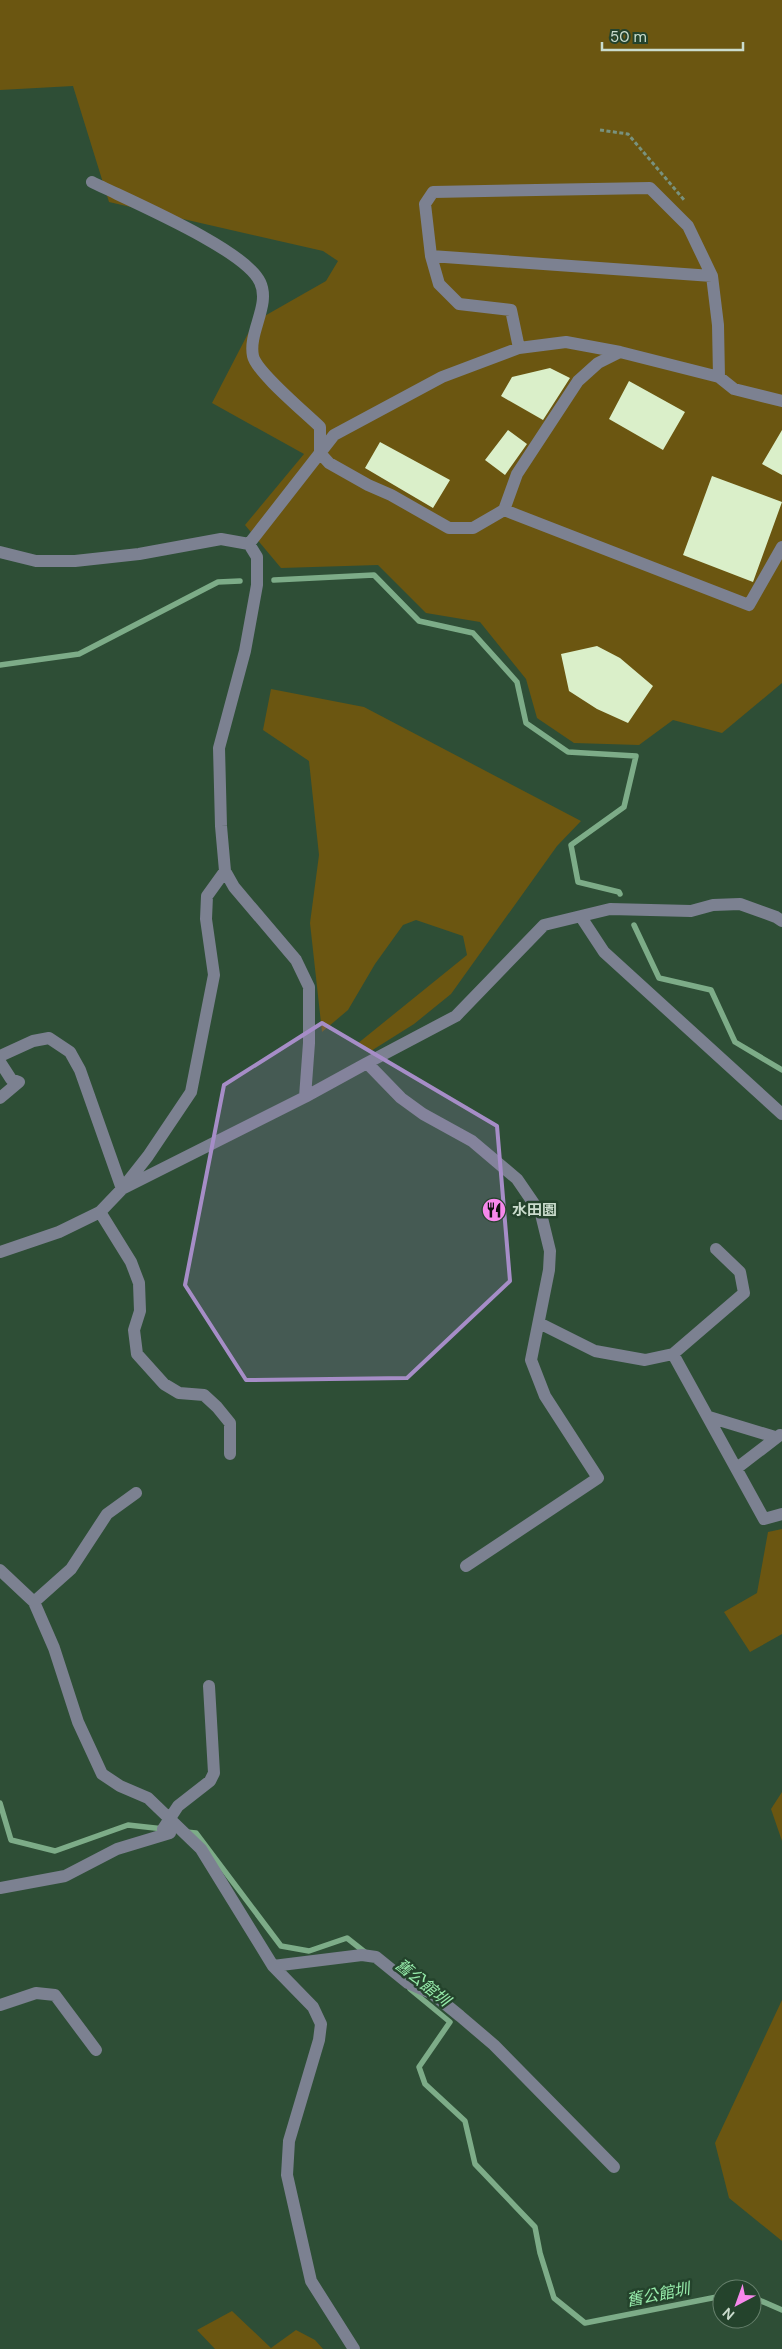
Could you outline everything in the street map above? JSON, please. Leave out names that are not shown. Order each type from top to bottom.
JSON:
[{"type":"street","points":[[92,182],[222,246],[257,276],[263,294],[252,348],[253,358],[262,370],[320,427],[320,453],[329,463],[360,481],[391,495],[448,528],[473,528],[504,510],[517,474],[578,381],[598,363],[620,352]]},
{"type":"street","points":[[519,348],[511,310],[459,304],[439,284],[431,256],[425,204],[433,192],[650,188],[688,226],[712,276],[718,325],[719,377]]},
{"type":"street","points":[[431,256],[712,276]]},
{"type":"street","points":[[249,544],[334,434],[442,377],[519,348],[566,342],[620,352],[719,377],[734,389],[782,401]]},
{"type":"street","points":[[504,510],[749,605],[782,547]]},
{"type":"street","points":[[0,552],[36,561],[75,561],[148,553],[221,539],[249,544]]},
{"type":"street","points":[[249,544],[257,558],[257,585],[245,651],[219,748],[221,826],[225,871],[234,888],[296,960],[309,987],[309,1043],[305,1097]]},
{"type":"street","points":[[0,1252],[59,1232],[100,1212],[122,1189],[148,1156],[191,1092],[214,975],[206,919],[207,896],[225,871]]},
{"type":"street","points":[[122,1189],[305,1097],[456,1016],[544,925],[610,909],[691,911],[713,905],[740,904],[782,921]]},
{"type":"street","points":[[581,916],[604,952],[782,1114]]},
{"type":"street","points":[[0,1056],[33,1041],[49,1038],[70,1052],[80,1070],[122,1189]]},
{"type":"street","points":[[0,1062],[12,1079],[18,1082],[0,1098]]},
{"type":"street","points":[[366,1063],[401,1098],[423,1114],[472,1141],[517,1179],[541,1214],[550,1251],[550,1261],[531,1360],[545,1396],[598,1478],[466,1566]]},
{"type":"street","points":[[100,1212],[132,1262],[138,1284],[140,1311],[134,1330],[137,1354],[164,1384],[179,1394],[204,1395],[217,1407],[230,1423],[230,1454]]},
{"type":"street","points":[[539,1323],[595,1351],[645,1360],[673,1354],[744,1292],[740,1272],[716,1249]]},
{"type":"street","points":[[673,1354],[710,1417],[764,1519],[782,1514]]},
{"type":"street","points":[[710,1417],[779,1435]]},
{"type":"street","points":[[737,1468],[779,1435]]},
{"type":"street","points":[[34,1602],[70,1569],[107,1514],[136,1493]]},
{"type":"street","points":[[0,1570],[34,1602],[54,1648],[78,1722],[102,1774],[120,1786],[148,1798],[201,1849],[273,1966],[313,2007],[321,2024],[319,2040],[289,2141],[287,2175],[311,2281],[354,2349]]},
{"type":"street","points":[[0,1888],[65,1876],[117,1849],[170,1833],[163,1829],[178,1806],[210,1782],[214,1773],[209,1686]]},
{"type":"street","points":[[273,1966],[362,1956],[376,1957],[408,1983],[433,1994],[494,2045],[614,2167]]},
{"type":"street","points":[[0,2005],[36,1993],[55,1995],[96,2050]]},
{"type":"path","points":[[600,130],[628,134],[685,198],[688,226]]},
{"type":"highlighted area","points":[[322,1023],[497,1126],[510,1281],[407,1378],[246,1380],[185,1285],[224,1085]]},
{"type":"shaded area","points":[[0,0],[782,0],[782,683],[722,733],[673,720],[639,745],[574,743],[537,718],[526,679],[480,622],[426,613],[378,565],[281,568],[245,525],[304,454],[212,403],[254,322],[326,281],[338,261],[323,251],[109,202],[73,86],[0,90]]},
{"type":"shaded area","points":[[271,689],[364,707],[581,821],[557,846],[451,994],[414,1024],[371,1051],[357,1044],[467,955],[463,936],[416,920],[403,925],[375,964],[348,1010],[322,1032],[310,923],[319,855],[309,761],[263,730]]},
{"type":"shaded area","points":[[782,1529],[782,1634],[750,1652],[724,1612],[757,1593],[768,1532]]},
{"type":"shaded area","points":[[782,1792],[782,1841],[771,1809]]},
{"type":"shaded area","points":[[782,2000],[782,2241],[729,2198],[715,2143]]},
{"type":"shaded area","points":[[232,2311],[271,2348],[296,2330],[315,2340],[323,2349],[215,2349],[197,2330]]},
{"type":"building","points":[[550,368],[570,378],[543,420],[501,396],[512,377]]},
{"type":"building","points":[[629,381],[685,412],[663,450],[609,419]]},
{"type":"building","points":[[508,430],[527,444],[505,475],[485,460]]},
{"type":"building","points":[[782,430],[782,475],[762,464]]},
{"type":"building","points":[[380,442],[450,480],[433,508],[365,468]]},
{"type":"building","points":[[712,476],[782,502],[753,582],[683,555]]},
{"type":"building","points":[[597,646],[620,658],[653,686],[628,723],[597,709],[569,691],[561,654]]},
{"type":"waterway","points":[[274,580],[374,575],[419,621],[473,633],[517,682],[526,723],[568,752],[636,756],[624,807],[571,845],[578,882],[619,892],[620,894]]},
{"type":"waterway","points":[[0,665],[79,654],[218,582],[240,581]]},
{"type":"waterway","points":[[634,925],[659,978],[711,990],[735,1042],[782,1070]]},
{"type":"waterway","name":"舊公館圳","points":[[0,1803],[11,1840],[55,1851],[128,1825],[164,1829]]},
{"type":"waterway","name":"舊公館圳","points":[[186,1832],[196,1833],[281,1946],[309,1951],[347,1938],[366,1953]]},
{"type":"waterway","name":"舊公館圳","points":[[410,1989],[450,2022],[419,2067],[425,2084],[465,2121],[475,2164],[535,2227],[540,2253],[554,2298],[585,2323],[712,2298]]},
{"type":"waterway","name":"舊公館圳","points":[[762,2301],[782,2310]]},
{"type":"place","name":"水田園","points":[[494,1210]]}]
